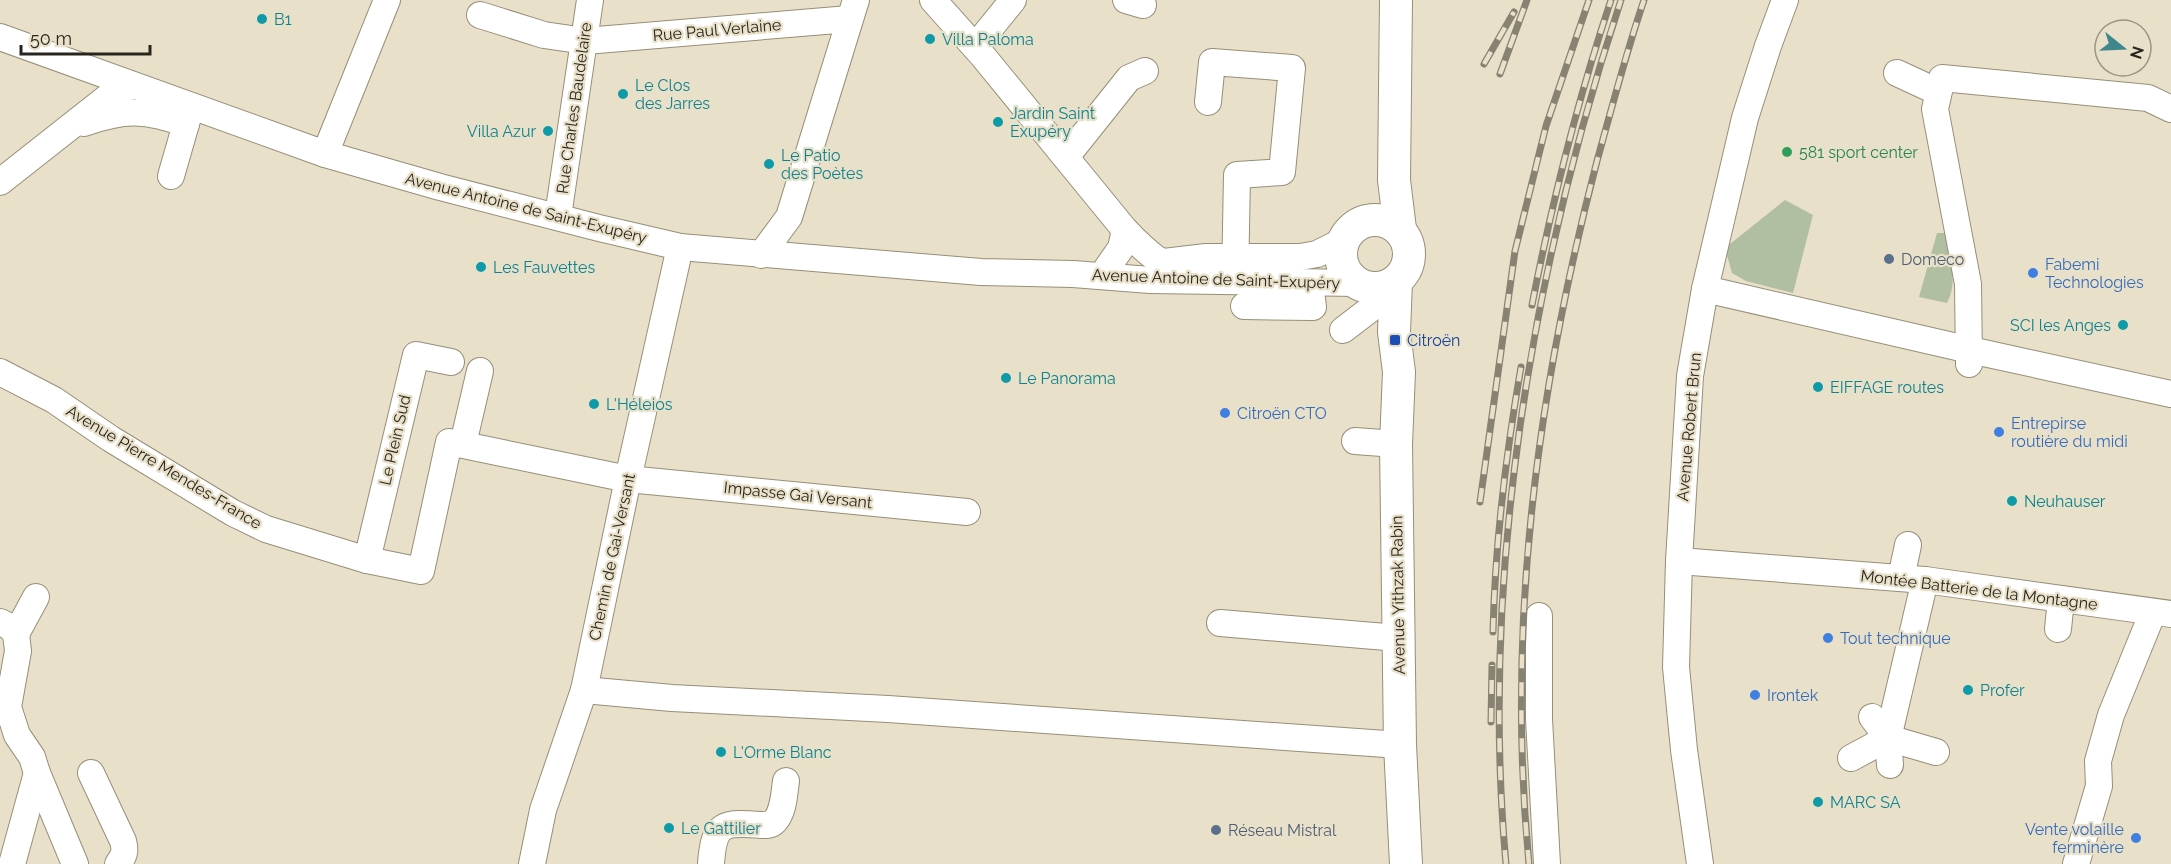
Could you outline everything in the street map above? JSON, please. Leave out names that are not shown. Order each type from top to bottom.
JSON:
[{"type":"main road","points":[[1396,0],[1394,180],[1400,229]]},
{"type":"main road","points":[[1370,219],[1394,180]]},
{"type":"main road","points":[[1370,219],[1381,219],[1400,229],[1407,239],[1410,250],[1409,262],[1404,272],[1374,289],[1349,276],[1343,265],[1341,253],[1343,241],[1349,231],[1359,223],[1370,219]]},
{"type":"main road","name":"Avenue Yithzak Rabin","points":[[1374,289],[1394,332],[1398,372],[1396,444],[1398,638],[1405,862]]},
{"type":"street","points":[[325,154],[387,0]]},
{"type":"street","name":"Rue Charles Baudelaire","points":[[558,216],[590,0]]},
{"type":"street","points":[[933,0],[975,47],[1125,230],[1149,254],[1182,273],[1227,273],[1237,175],[1282,172],[1292,68],[1212,62],[1208,102]]},
{"type":"street","points":[[975,47],[1013,0]]},
{"type":"street","name":"Avenue Robert Brun","points":[[1700,864],[1684,750],[1676,667],[1679,561],[1690,376],[1705,289],[1736,203],[1745,118],[1772,65],[1785,0]]},
{"type":"street","points":[[761,255],[789,217],[852,10]]},
{"type":"street","name":"Rue Paul Verlaine","points":[[480,15],[544,35],[585,41],[852,10]]},
{"type":"street","name":"Avenue Antoine de Saint-Exupéry","points":[[0,37],[132,86],[189,115],[440,187],[680,247],[981,272],[1073,274],[1150,280],[1227,273],[1317,254],[1343,241]]},
{"type":"street","points":[[72,127],[78,112],[92,93],[92,80],[85,69]]},
{"type":"street","points":[[1066,158],[1129,78],[1145,71]]},
{"type":"street","points":[[1970,357],[1968,284],[1964,229],[1958,191],[1930,128],[1942,78],[1972,72],[2090,84],[2148,98],[2164,106]]},
{"type":"street","points":[[1897,74],[1938,92]]},
{"type":"street","points":[[0,182],[113,93],[132,86]]},
{"type":"street","points":[[72,127],[99,117],[137,112],[189,115],[171,176]]},
{"type":"street","points":[[789,217],[805,258]]},
{"type":"street","points":[[1107,268],[1121,248],[1125,230]]},
{"type":"street","name":"Chemin de Gai-Versant","points":[[532,864],[543,810],[584,690],[628,478],[680,247]]},
{"type":"street","name":"Avenue Antoine de Saint-Exupéry","points":[[1073,274],[1206,257],[1227,273],[1314,302],[1374,289]]},
{"type":"street","points":[[1343,330],[1374,289]]},
{"type":"street","points":[[1705,289],[1799,318],[1854,316],[1970,357],[2063,365],[2154,397]]},
{"type":"street","points":[[1244,306],[1314,302]]},
{"type":"street","name":"Le Plein Sud","points":[[367,560],[416,355],[451,362]]},
{"type":"street","points":[[464,444],[480,371]]},
{"type":"street","name":"Avenue Pierre Mendes-France","points":[[0,372],[54,400],[111,439],[233,513],[266,530],[367,560],[421,571],[449,442],[464,444]]},
{"type":"street","points":[[1355,441],[1396,444]]},
{"type":"street","name":"Impasse Gai Versant","points":[[464,444],[628,478],[967,512]]},
{"type":"street","points":[[1890,765],[1888,738],[1913,579],[1908,544]]},
{"type":"street","name":"Montée Batterie de la Montagne","points":[[1679,561],[1781,578],[1814,572],[1913,579],[1956,577],[2053,592],[2108,595],[2162,613]]},
{"type":"street","points":[[2053,592],[2058,629]]},
{"type":"street","points":[[36,597],[8,628],[18,651],[8,707],[17,735],[32,757],[75,864]]},
{"type":"street","points":[[2076,864],[2099,786],[2098,761],[2111,715],[2162,613]]},
{"type":"street","points":[[1539,616],[1539,719],[1547,864]]},
{"type":"street","points":[[1220,623],[1398,638]]},
{"type":"street","points":[[584,690],[672,698],[888,709],[1400,745]]},
{"type":"street","points":[[1872,717],[1888,738],[1936,752]]},
{"type":"street","points":[[1851,758],[1888,738]]},
{"type":"street","points":[[12,864],[37,773]]},
{"type":"street","points":[[91,773],[123,841],[124,856],[118,864]]},
{"type":"street","points":[[711,864],[713,842],[720,829],[732,823],[769,825],[775,821],[781,812],[786,781]]},
{"type":"street","points":[[20,837],[37,830],[60,831]]},
{"type":"green space","points":[[1785,200],[1813,215],[1793,293],[1746,281],[1732,273],[1725,248]]},
{"type":"green space","points":[[1937,233],[1945,233],[1952,268],[1951,295],[1947,303],[1919,297]]},
{"type":"railway","points":[[1500,74],[1527,0]]},
{"type":"railway","points":[[1480,502],[1515,251],[1546,126],[1589,0]]},
{"type":"railway","points":[[1532,305],[1567,151],[1611,0]]},
{"type":"railway","points":[[1506,864],[1500,756],[1500,647],[1507,537],[1520,427],[1538,317],[1561,210],[1589,103],[1621,0]]},
{"type":"railway","points":[[1529,864],[1523,775],[1521,686],[1532,510],[1543,422],[1576,247],[1597,161],[1644,0]]},
{"type":"railway","points":[[1484,64],[1514,12]]},
{"type":"railway","points":[[1493,632],[1502,499],[1521,367]]},
{"type":"railway","points":[[1491,722],[1492,665]]},
{"type":"place","name":"B1","points":[[262,19]]},
{"type":"place","name":"Villa Paloma","points":[[930,39]]},
{"type":"place","name":"Le Clos des Jarres","points":[[623,94]]},
{"type":"place","name":"Jardin Saint Exupéry","points":[[998,122]]},
{"type":"place","name":"Villa Azur","points":[[548,131]]},
{"type":"place","name":"581 sport center","points":[[1787,152]]},
{"type":"place","name":"Le Patio des Poètes","points":[[769,164]]},
{"type":"place","name":"Domeco","points":[[1889,259]]},
{"type":"place","name":"Les Fauvettes","points":[[481,267]]},
{"type":"place","name":"Fabemi Technologies","points":[[2033,273]]},
{"type":"place","name":"SCI les Anges","points":[[2123,325]]},
{"type":"place","name":"Citroën","points":[[1395,340]]},
{"type":"place","name":"Le Panorama","points":[[1006,378]]},
{"type":"place","name":"EIFFAGE routes","points":[[1818,387]]},
{"type":"place","name":"L'Héleios","points":[[594,404]]},
{"type":"place","name":"Citroën CTO","points":[[1225,413]]},
{"type":"place","name":"Entrepirse routière du midi","points":[[1999,432]]},
{"type":"place","name":"Neuhauser","points":[[2012,501]]},
{"type":"place","name":"Tout technique","points":[[1828,638]]},
{"type":"place","name":"Profer","points":[[1968,690]]},
{"type":"place","name":"Irontek","points":[[1755,695]]},
{"type":"place","name":"L'Orme Blanc","points":[[721,752]]},
{"type":"place","name":"MARC SA","points":[[1818,802]]},
{"type":"place","name":"Le Gattilier","points":[[669,828]]},
{"type":"place","name":"Réseau Mistral","points":[[1216,830]]},
{"type":"place","name":"Vente volaille ferminère","points":[[2136,838]]}]
